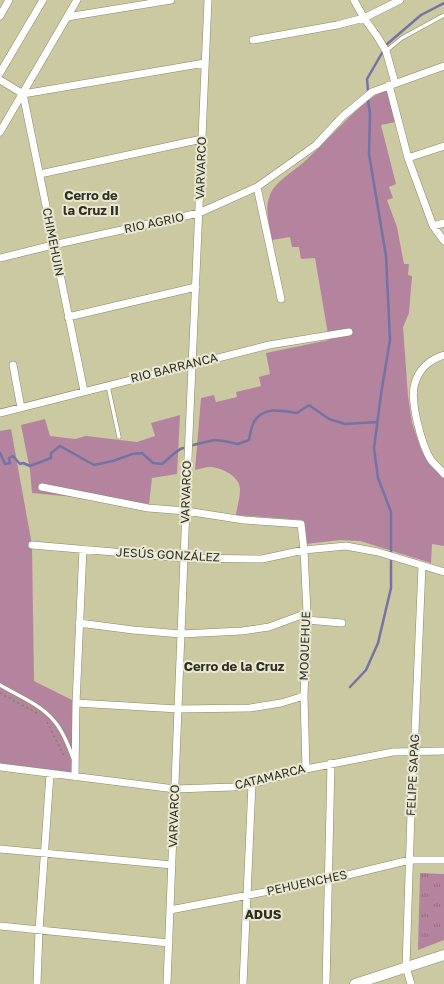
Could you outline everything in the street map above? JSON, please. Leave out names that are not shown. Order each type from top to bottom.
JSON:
[{"type":"main road","points":[[355,984],[444,955]]},
{"type":"street","points":[[0,16],[9,0]]},
{"type":"street","points":[[0,73],[43,0]]},
{"type":"street","points":[[0,132],[77,0]]},
{"type":"street","points":[[67,17],[136,2],[171,0]]},
{"type":"street","name":"VARVARCO","points":[[167,984],[208,0]]},
{"type":"street","points":[[354,0],[386,51],[408,158],[433,226],[444,241]]},
{"type":"street","points":[[253,40],[337,25],[364,18],[400,0]]},
{"type":"street","points":[[0,80],[23,94],[205,63]]},
{"type":"street","name":"RIO AGRIO","points":[[0,258],[53,245],[199,214],[257,187],[316,145],[342,117],[372,92],[444,66]]},
{"type":"street","name":"CHIMEHUIN","points":[[23,94],[84,391]]},
{"type":"street","points":[[40,174],[202,139]]},
{"type":"street","points":[[408,158],[444,146]]},
{"type":"street","points":[[257,187],[281,299]]},
{"type":"street","points":[[433,226],[444,223]]},
{"type":"street","points":[[68,317],[196,287]]},
{"type":"street","name":"RIO BARRANCA","points":[[0,412],[269,345],[349,332]]},
{"type":"street","points":[[444,355],[435,358],[424,366],[414,384],[414,402],[418,425],[432,460],[444,474]]},
{"type":"street","points":[[13,365],[21,408]]},
{"type":"street","points":[[42,487],[148,508],[186,511]]},
{"type":"street","name":"MOQUEHUE","points":[[186,511],[244,520],[301,524],[304,550],[307,617],[304,696],[306,769]]},
{"type":"street","name":"JESÚS GONZÁLEZ","points":[[32,545],[184,558],[262,559],[304,550],[346,546],[378,552],[444,572]]},
{"type":"street","points":[[75,777],[76,703],[83,549]]},
{"type":"street","name":"FELIPE SAPAG","points":[[411,984],[406,967],[413,751],[422,566]]},
{"type":"street","points":[[79,623],[181,634],[249,630],[269,627],[307,617],[342,623]]},
{"type":"street","points":[[76,703],[178,709],[250,708],[280,703],[304,696]]},
{"type":"street","name":"CATAMARCA","points":[[0,767],[175,789],[233,787],[252,784],[331,763],[393,752],[444,751]]},
{"type":"street","points":[[326,984],[327,880],[331,763]]},
{"type":"street","points":[[37,984],[39,930],[50,774]]},
{"type":"street","points":[[243,984],[252,784]]},
{"type":"street","points":[[0,849],[172,865]]},
{"type":"street","name":"PEHUENCHES","points":[[170,910],[327,880],[410,860],[444,860]]},
{"type":"street","points":[[0,926],[169,943]]},
{"type":"lane","points":[[386,51],[402,38],[444,15]]},
{"type":"lane","points":[[108,385],[119,438]]},
{"type":"lane","points":[[0,685],[40,708],[52,719],[62,734],[75,762]]},
{"type":"path","points":[[0,693],[41,716]]},
{"type":"path","points":[[45,719],[66,758]]},
{"type":"green space","points":[[387,88],[396,122],[381,125],[396,184],[389,187],[393,198],[387,200],[397,227],[404,264],[409,264],[408,275],[412,276],[409,313],[403,327],[408,396],[412,423],[421,449],[430,464],[444,478],[444,546],[432,544],[431,563],[360,541],[340,540],[306,544],[305,524],[302,520],[236,515],[240,490],[234,477],[225,471],[214,467],[206,467],[195,470],[201,398],[214,395],[216,402],[237,397],[236,392],[261,386],[259,377],[270,374],[266,353],[329,340],[315,258],[301,259],[299,247],[292,247],[290,237],[272,240],[268,218],[268,200],[272,190],[280,181],[305,161],[354,112],[375,95]]},
{"type":"green space","points":[[180,415],[177,474],[152,478],[149,504],[32,493],[30,470],[21,425],[45,419],[50,436],[75,439],[86,436],[137,442],[155,436],[151,423]]},
{"type":"green space","points":[[11,429],[32,545],[34,681],[74,701],[73,774],[0,764],[0,431]]},
{"type":"green space","points":[[420,873],[444,874],[444,940],[418,950]]},
{"type":"waterway","points":[[386,45],[421,15],[444,3]]},
{"type":"waterway","points":[[368,91],[367,79],[382,53]]},
{"type":"waterway","points":[[368,100],[370,114],[369,154],[386,256],[390,340],[374,448],[378,478],[391,512],[391,554]]},
{"type":"waterway","points":[[193,445],[214,440],[238,444],[249,440],[251,429],[255,421],[265,412],[275,410],[297,413],[309,405],[329,419],[345,424],[377,422]]},
{"type":"waterway","points":[[0,453],[5,464],[10,463],[9,458],[13,456],[20,464],[23,463],[30,466],[51,458],[51,453],[60,446],[94,465],[113,461],[132,454],[142,453],[153,463],[162,464],[183,448]]},
{"type":"waterway","points":[[350,687],[366,670],[378,643],[391,588],[391,561]]},
{"type":"district","name":"Cerro de la Cruz II","points":[[91,202]]},
{"type":"district","name":"Cerro de la Cruz","points":[[234,666]]},
{"type":"district","name":"ADUS","points":[[263,914]]}]
